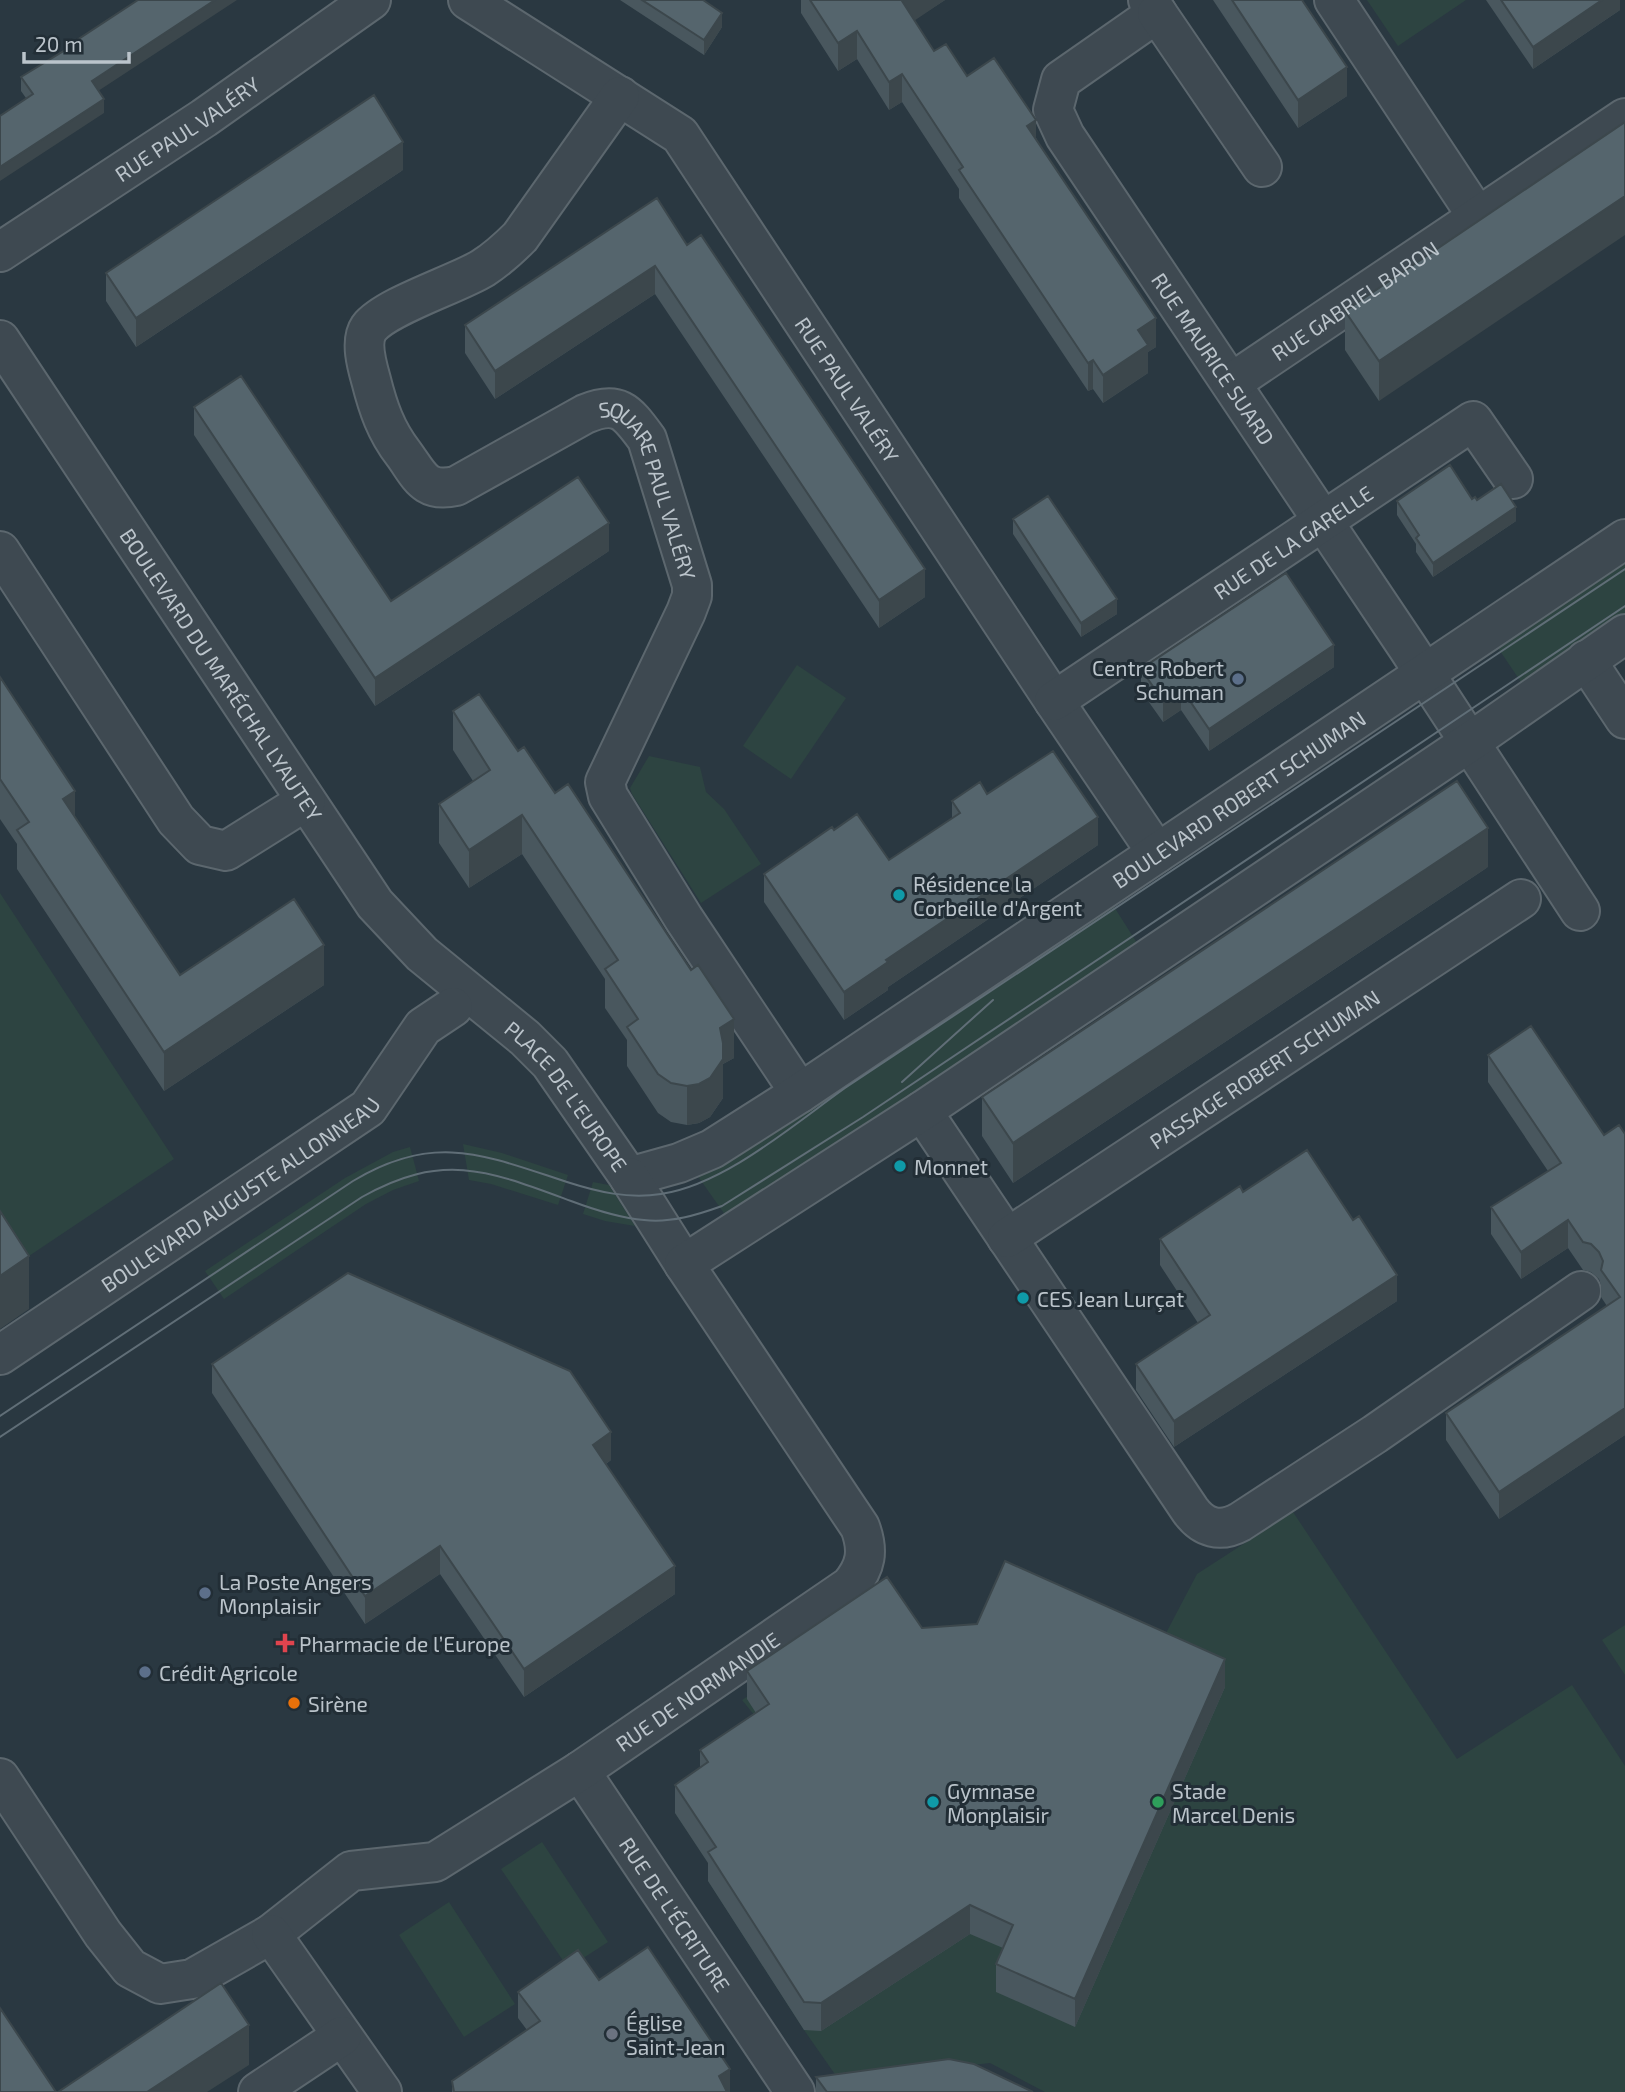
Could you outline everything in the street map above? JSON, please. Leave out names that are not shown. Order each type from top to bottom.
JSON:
[{"type":"street","name":"RUE PAUL VALÉRY","points":[[0,252],[204,118],[371,0]]},
{"type":"street","name":"RUE PAUL VALÉRY","points":[[468,0],[680,135],[1157,853]]},
{"type":"street","points":[[1334,0],[1477,216]]},
{"type":"street","points":[[1153,7],[1262,167]]},
{"type":"street","name":"RUE MAURICE SUARD","points":[[1153,7],[1061,80],[1053,110],[1065,136],[1323,520],[1580,911]]},
{"type":"street","name":"SQUARE PAUL VALÉRY","points":[[620,96],[520,237],[508,249],[483,268],[386,314],[369,329],[365,343],[369,373],[380,415],[394,442],[426,485],[442,489],[456,486],[602,407],[620,409],[648,439],[692,585],[692,596],[687,612],[605,782],[608,796],[677,907],[800,1093]]},
{"type":"street","name":"RUE GABRIEL BARON","points":[[1231,383],[1625,118]]},
{"type":"street","name":"BOULEVARD DU MARÉCHAL LYAUTEY","points":[[0,340],[375,904],[459,999]]},
{"type":"street","name":"RUE DE LA GARELLE","points":[[1054,701],[1473,421],[1513,478]]},
{"type":"street","name":"BOULEVARD ROBERT SCHUMAN","points":[[712,1149],[800,1093],[1625,539]]},
{"type":"street","points":[[0,551],[176,820],[200,845],[226,851],[306,801]]},
{"type":"street","points":[[629,1177],[684,1264],[922,1111],[1470,742],[1625,634]]},
{"type":"street","points":[[1586,660],[1625,719]]},
{"type":"street","name":"PASSAGE ROBERT SCHUMAN","points":[[1007,1238],[1521,899]]},
{"type":"street","name":"PLACE DE L'EUROPE","points":[[459,999],[525,1038],[550,1063],[629,1177],[679,1163],[712,1149]]},
{"type":"street","name":"BOULEVARD AUGUSTE ALLONNEAU","points":[[0,1356],[368,1108],[423,1027],[459,999]]},
{"type":"street","points":[[922,1111],[1196,1519],[1213,1528],[1223,1529],[1240,1522],[1375,1434],[1581,1291]]},
{"type":"street","name":"RUE DE NORMANDIE","points":[[0,1777],[103,1934],[130,1968],[160,1984],[192,1979],[271,1934],[351,1871],[435,1862],[580,1771],[850,1586],[865,1562],[866,1550],[860,1527],[684,1264]]},
{"type":"street","name":"RUE DE L'ÉCRITURE","points":[[580,1771],[795,2092]]},
{"type":"street","points":[[271,1934],[382,2092]]},
{"type":"street","points":[[258,2092],[342,2036]]},
{"type":"green space","points":[[1367,0],[1466,0],[1398,46]]},
{"type":"green space","points":[[1625,559],[1625,617],[1523,685],[1496,645]]},
{"type":"green space","points":[[797,665],[846,698],[791,779],[743,746]]},
{"type":"green space","points":[[649,756],[700,767],[706,792],[724,809],[761,864],[701,903],[632,794],[630,788]]},
{"type":"green space","points":[[0,893],[174,1159],[5,1272],[0,1263]]},
{"type":"green space","points":[[1111,902],[1137,943],[728,1219],[697,1175]]},
{"type":"green space","points":[[463,1144],[502,1153],[568,1175],[558,1205],[469,1180]]},
{"type":"green space","points":[[410,1147],[419,1181],[366,1204],[224,1299],[205,1271],[345,1178],[393,1152]]},
{"type":"green space","points":[[593,1182],[609,1185],[635,1226],[583,1214]]},
{"type":"green space","name":"Stade Marcel Denis","points":[[1293,1512],[1457,1759],[1572,1685],[1625,1766],[1625,2092],[1045,2092],[990,2063],[839,2080],[708,1881],[713,1870],[675,1813],[708,1791],[769,1733],[742,1700],[887,1605],[922,1656],[1154,1656],[1197,1574]]},
{"type":"green space","points":[[1625,1625],[1625,1675],[1602,1640]]},
{"type":"green space","points":[[542,1842],[608,1942],[568,1968],[501,1869]]},
{"type":"green space","points":[[449,1902],[515,2004],[464,2037],[399,1935]]},
{"type":"building","points":[[138,0],[215,0],[92,81],[104,99],[0,167],[0,116],[33,94],[21,77]]},
{"type":"building","points":[[642,0],[703,0],[722,13],[704,40]]},
{"type":"building","points":[[810,0],[903,0],[934,51],[946,44],[967,76],[994,58],[1036,120],[1027,126],[1156,318],[1138,330],[1148,345],[1103,375],[1093,360],[1088,363],[959,170],[963,167],[902,74],[889,82],[857,31],[838,43]]},
{"type":"building","points":[[1232,0],[1302,0],[1347,67],[1298,100]]},
{"type":"building","points":[[1501,0],[1602,0],[1533,47]]},
{"type":"building","points":[[374,95],[403,142],[136,318],[106,273]]},
{"type":"building","points":[[1625,122],[1625,196],[1379,361],[1345,311]]},
{"type":"building","points":[[657,198],[687,245],[701,235],[925,569],[879,600],[655,266],[495,371],[465,325]]},
{"type":"building","points":[[241,376],[391,601],[578,477],[609,523],[375,678],[194,407]]},
{"type":"building","points":[[1450,465],[1472,499],[1475,497],[1477,500],[1501,484],[1516,507],[1433,563],[1416,538],[1419,535],[1397,501]]},
{"type":"building","points":[[1048,496],[1117,599],[1081,623],[1013,519]]},
{"type":"building","name":"Centre Robert Schuman","points":[[1286,573],[1334,645],[1209,729],[1181,688],[1163,701],[1141,669]]},
{"type":"building","points":[[0,677],[75,791],[63,799],[180,975],[294,899],[324,945],[164,1052],[17,830],[29,822],[0,779]]},
{"type":"building","points":[[479,694],[518,751],[524,747],[555,793],[568,784],[691,970],[698,965],[734,1019],[720,1028],[723,1059],[710,1078],[687,1086],[671,1083],[658,1074],[627,1027],[638,1019],[605,969],[618,960],[522,815],[469,850],[439,804],[490,770],[453,711]]},
{"type":"building","name":"Résidence la Corbeille d'Argent","points":[[1053,751],[1098,817],[886,960],[888,962],[844,992],[764,874],[832,827],[834,830],[857,814],[889,860],[960,813],[952,801],[980,782],[987,794]]},
{"type":"building","points":[[1457,781],[1488,828],[1013,1143],[982,1097]]},
{"type":"building","points":[[1531,1026],[1604,1135],[1619,1125],[1625,1134],[1625,1408],[1499,1492],[1446,1413],[1620,1297],[1601,1270],[1603,1261],[1599,1252],[1591,1244],[1583,1242],[1568,1220],[1521,1252],[1491,1207],[1561,1163],[1488,1055]]},
{"type":"building","points":[[1307,1150],[1353,1220],[1359,1216],[1397,1275],[1174,1421],[1136,1364],[1210,1315],[1160,1239],[1240,1186],[1243,1192]]},
{"type":"building","points":[[0,1211],[29,1256],[0,1276]]},
{"type":"building","points":[[348,1273],[570,1371],[611,1432],[593,1445],[675,1566],[524,1669],[440,1546],[365,1596],[212,1364]]},
{"type":"building","name":"Gymnase Monplaisir","points":[[1005,1561],[1225,1659],[1075,1999],[996,1964],[1013,1925],[970,1905],[821,2003],[804,2002],[708,1852],[716,1847],[675,1785],[708,1762],[700,1750],[769,1704],[747,1671],[887,1577],[922,1628],[977,1624]]},
{"type":"building","name":"Église Saint-Jean","points":[[648,1947],[730,2069],[719,2076],[727,2092],[454,2092],[452,2081],[540,2021],[518,1992],[578,1950],[599,1980]]},
{"type":"building","points":[[221,1983],[249,2025],[147,2092],[58,2092]]},
{"type":"building","points":[[0,2008],[56,2092],[0,2092]]},
{"type":"building","points":[[949,2059],[974,2064],[1033,2092],[827,2092],[816,2077]]},
{"type":"tram line","points":[[0,1416],[353,1181],[382,1166],[409,1157],[460,1153],[510,1164],[590,1189],[637,1196],[661,1194],[709,1179],[757,1152],[845,1088],[1625,569]]},
{"type":"tram line","points":[[0,1437],[362,1197],[417,1174],[442,1170],[491,1174],[598,1210],[644,1220],[674,1219],[722,1206],[863,1117],[1625,606]]},
{"type":"tram line","points":[[902,1082],[993,1000]]},
{"type":"place","name":"Centre Robert Schuman","points":[[1238,679]]},
{"type":"place","name":"Résidence la Corbeille d'Argent","points":[[899,895]]},
{"type":"place","name":"Monnet","points":[[900,1166]]},
{"type":"place","name":"CES Jean Lurçat","points":[[1023,1298]]},
{"type":"place","name":"La Poste Angers Monplaisir","points":[[205,1593]]},
{"type":"place","name":"Pharmacie de l’Europe","points":[[285,1643]]},
{"type":"place","name":"Crédit Agricole","points":[[145,1672]]},
{"type":"place","name":"Sirène","points":[[294,1703]]},
{"type":"place","name":"Gymnase Monplaisir","points":[[933,1802]]},
{"type":"place","name":"Stade Marcel Denis","points":[[1158,1802]]},
{"type":"place","name":"Église Saint-Jean","points":[[612,2034]]}]
